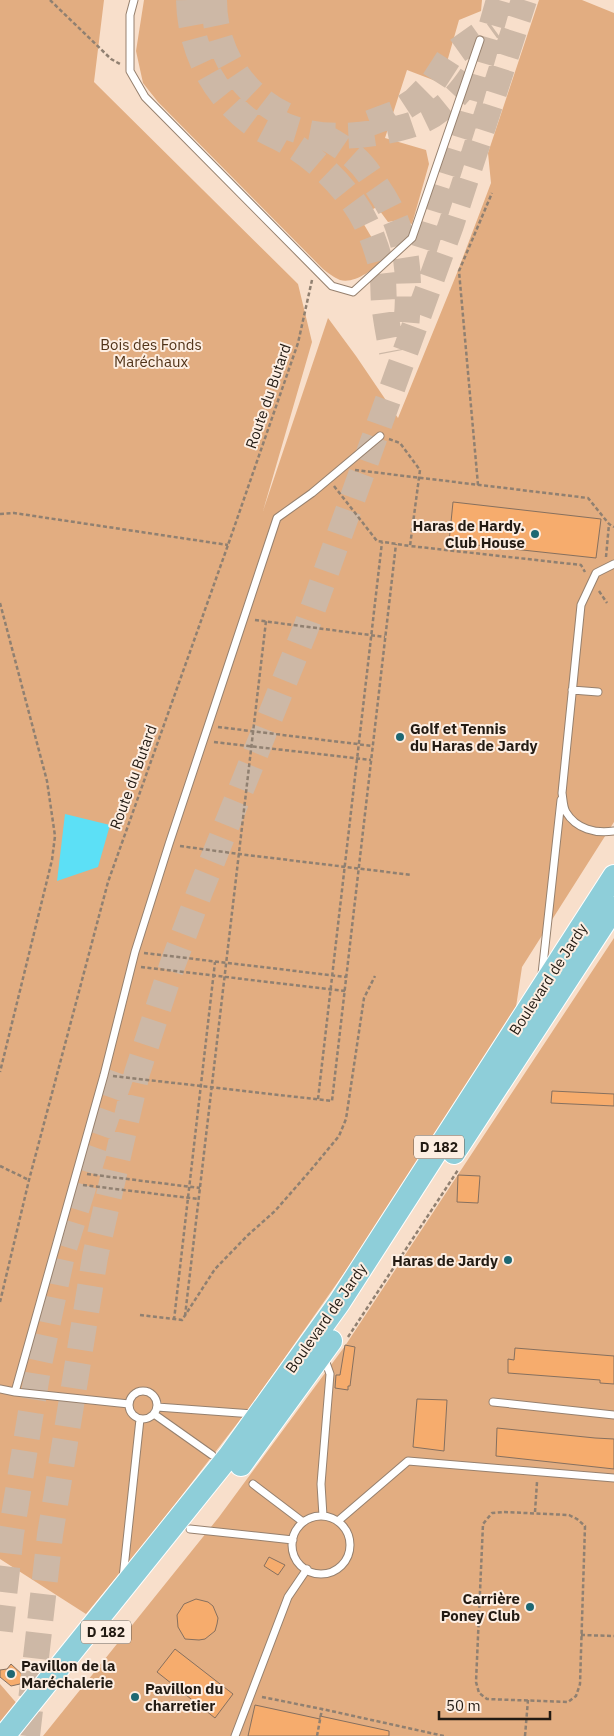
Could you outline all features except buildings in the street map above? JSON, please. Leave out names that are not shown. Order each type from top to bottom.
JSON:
[{"type":"main road","name":"Boulevard de Jardy","points":[[4,1736],[229,1456],[339,1303],[614,876]]},
{"type":"main road","name":"Boulevard de Jardy","points":[[22,1736],[241,1466],[352,1312],[614,908]]},
{"type":"lane","points":[[134,0],[130,15],[130,71],[145,98],[332,286],[353,292],[412,238],[480,40]]},
{"type":"lane","points":[[15,1392],[104,1075],[135,952],[277,518],[380,436]]},
{"type":"lane","points":[[540,991],[581,604],[596,573],[614,564]]},
{"type":"lane","points":[[572,690],[598,692]]},
{"type":"lane","points":[[562,792],[565,811],[579,826],[600,833],[614,831]]},
{"type":"lane","points":[[323,1352],[330,1374],[321,1484],[323,1516]]},
{"type":"lane","points":[[0,1389],[129,1404]]},
{"type":"lane","points":[[140,1391],[149,1392],[156,1398],[156,1410],[148,1419],[140,1419],[134,1416],[129,1404],[133,1396],[140,1391]]},
{"type":"lane","points":[[492,1402],[614,1415]]},
{"type":"lane","points":[[156,1410],[258,1415]]},
{"type":"lane","points":[[156,1410],[212,1455]]},
{"type":"lane","points":[[122,1588],[140,1419]]},
{"type":"lane","points":[[338,1521],[408,1461],[614,1478]]},
{"type":"lane","points":[[253,1484],[303,1522]]},
{"type":"lane","points":[[323,1516],[338,1521],[345,1528],[349,1538],[350,1548],[346,1560],[337,1569],[328,1573],[316,1573],[307,1569],[297,1560],[293,1551],[293,1540],[297,1530],[303,1522],[314,1517],[323,1516]]},
{"type":"lane","points":[[190,1529],[293,1540]]},
{"type":"lane","points":[[234,1736],[252,1696],[288,1596],[307,1569]]},
{"type":"path","points":[[50,0],[111,59],[130,71]]},
{"type":"path","points":[[478,485],[459,271],[492,194]]},
{"type":"path","name":"Route du Butard","points":[[0,1302],[29,1180],[108,882],[298,343],[315,269]]},
{"type":"path","points":[[380,436],[400,443],[420,470],[410,546]]},
{"type":"path","points":[[341,468],[419,479],[588,498],[609,524],[614,527]]},
{"type":"path","points":[[328,479],[377,541],[581,566],[607,603]]},
{"type":"path","points":[[0,514],[14,513],[228,545]]},
{"type":"path","points":[[604,568],[609,524]]},
{"type":"path","points":[[318,1099],[382,542]]},
{"type":"path","points":[[104,1075],[332,1101],[396,544]]},
{"type":"path","points":[[0,603],[47,781],[55,836],[50,869],[0,1072]]},
{"type":"path","points":[[244,619],[385,636]]},
{"type":"path","points":[[185,1316],[266,622]]},
{"type":"path","points":[[208,725],[373,746]]},
{"type":"path","points":[[203,741],[371,760]]},
{"type":"path","points":[[169,844],[412,875]]},
{"type":"path","points":[[135,952],[346,977]]},
{"type":"path","points":[[174,1320],[215,962]]},
{"type":"path","points":[[132,966],[344,991]]},
{"type":"path","points":[[140,1315],[182,1320],[215,1269],[275,1211],[339,1136],[346,1119],[364,998],[375,976]]},
{"type":"path","points":[[0,1166],[29,1180]]},
{"type":"path","points":[[77,1172],[200,1188]]},
{"type":"path","points":[[74,1184],[198,1199]]},
{"type":"path","points":[[535,1512],[537,1472]]},
{"type":"path","points":[[535,1512],[569,1515],[585,1526],[580,1684],[576,1696],[568,1702],[487,1699],[479,1693],[476,1682],[483,1524],[492,1513],[535,1512]]},
{"type":"path","points":[[581,1635],[614,1636]]},
{"type":"path","points":[[252,1696],[322,1709],[444,1736]]},
{"type":"path","points":[[525,1736],[528,1700]]},
{"type":"path","points":[[316,1736],[322,1709]]},
{"type":"path","points":[[422,1736],[423,1731]]},
{"type":"green space","name":"Golf et Tennis du Haras de Jardy","points":[[0,0],[104,0],[94,82],[298,284],[312,342],[263,511],[328,318],[398,418],[457,273],[491,183],[488,153],[539,0],[582,0],[614,13],[614,822],[522,967],[516,1007],[389,1209],[253,1403],[156,1529],[86,1614],[0,1559]]},
{"type":"green space","points":[[144,0],[482,0],[481,11],[459,20],[441,83],[407,70],[385,138],[426,150],[429,164],[412,224],[399,220],[388,222],[377,207],[359,216],[379,250],[381,260],[374,268],[357,278],[345,281],[325,271],[158,102],[143,83],[136,51]]},
{"type":"green space","name":"Haras de Jardy","points":[[614,938],[614,1736],[43,1736],[219,1517],[345,1346]]},
{"type":"green space","points":[[0,1684],[19,1706],[0,1729]]},
{"type":"water","points":[[65,814],[110,825],[98,867],[57,881]]},
{"type":"tunnel","points":[[189,0],[190,18],[199,53],[206,70],[226,99],[253,124],[311,158],[334,179],[364,218],[376,246],[383,274],[385,309],[392,352]]},
{"type":"tunnel","points":[[214,0],[215,20],[220,39],[236,73],[248,88],[263,101],[279,112],[297,120]]},
{"type":"tunnel","points":[[424,249],[464,122],[499,0]]},
{"type":"tunnel","points":[[27,1736],[50,1535],[95,1257],[137,1073],[172,966],[199,894],[307,625],[451,225],[524,0]]},
{"type":"tunnel","points":[[370,123],[394,114],[414,101],[434,81],[450,56],[492,26]]},
{"type":"tunnel","points":[[273,120],[299,131],[326,135],[353,135],[397,129],[434,114],[455,97],[474,72]]},
{"type":"tunnel","points":[[320,134],[339,145],[361,164],[380,190],[393,214],[406,256],[408,292],[406,328]]},
{"type":"tunnel","points":[[0,1631],[11,1534],[38,1369],[62,1255],[95,1149],[124,1067]]},
{"type":"place","name":"Haras de Hardy. Club House","points":[[535,534]]},
{"type":"place","name":"Golf et Tennis du Haras de Jardy","points":[[400,737]]},
{"type":"place","name":"Haras de Jardy","points":[[508,1260]]},
{"type":"place","name":"Carrière Poney Club","points":[[530,1607]]},
{"type":"place","name":"Pavillon de la Maréchalerie","points":[[11,1674]]},
{"type":"place","name":"Pavillon du charretier","points":[[135,1697]]},
{"type":"park label","name":"Bois des Fonds Maréchaux","points":[[151,352]]}]
